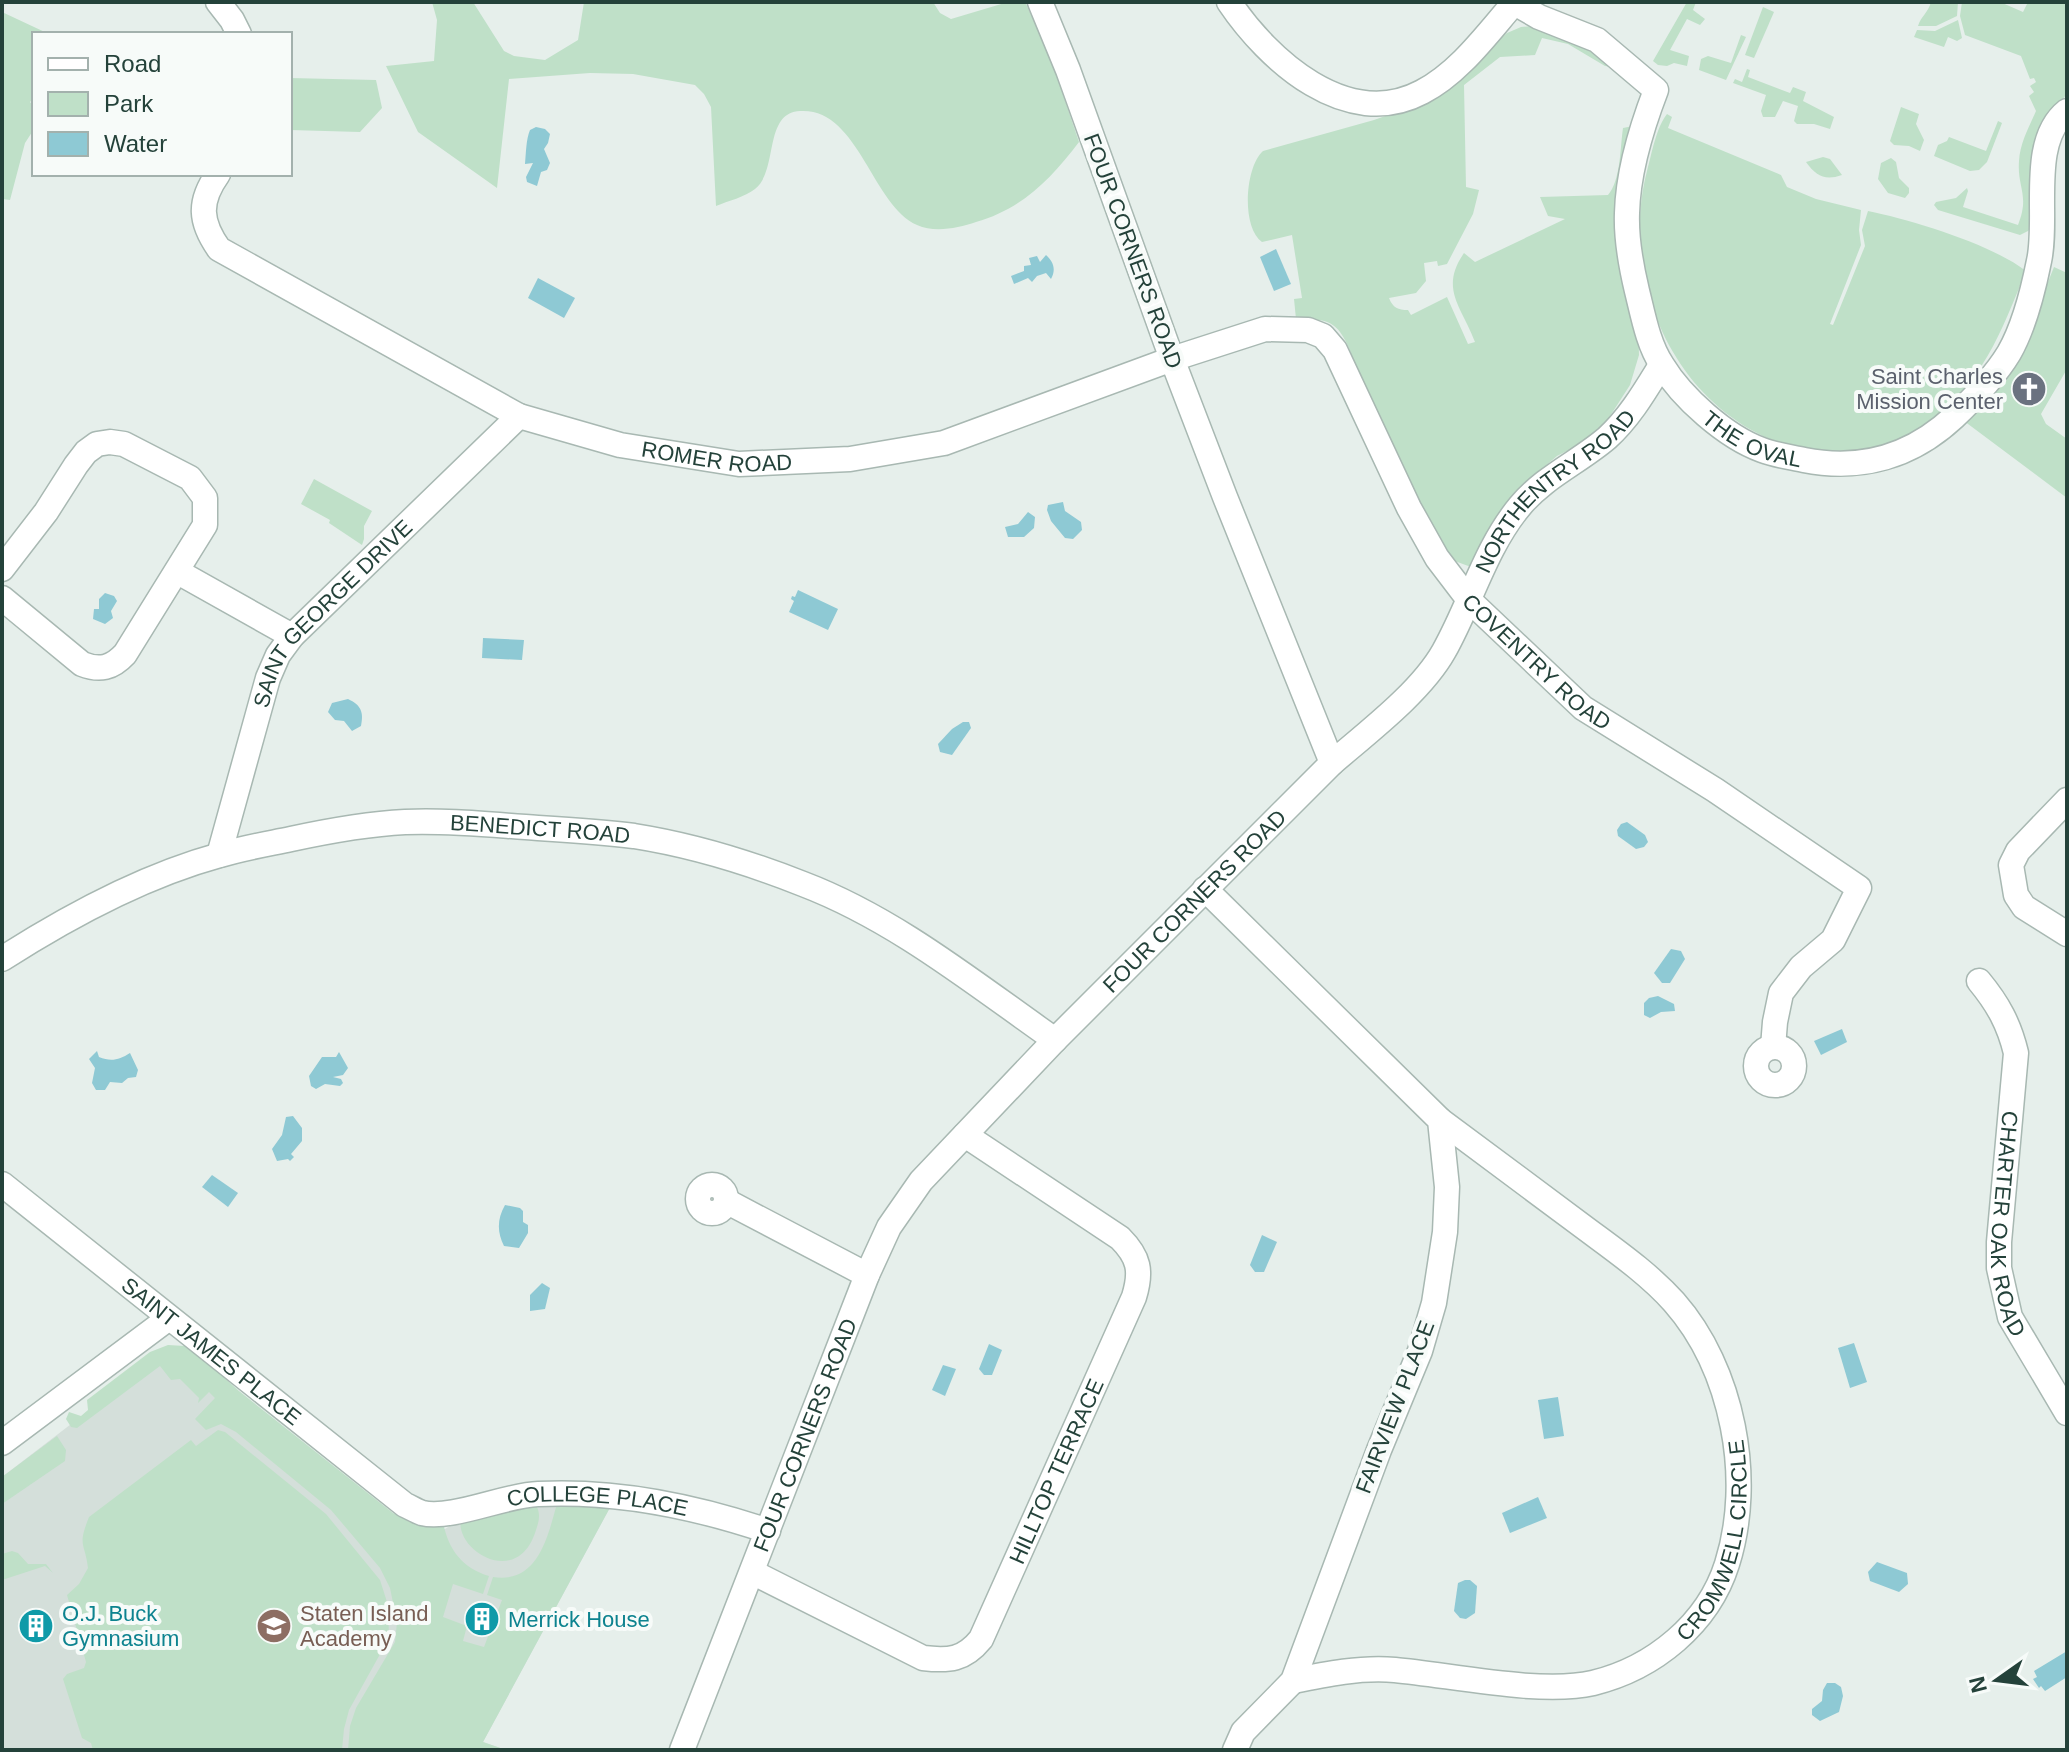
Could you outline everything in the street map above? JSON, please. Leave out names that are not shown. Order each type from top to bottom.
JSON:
[{"type":"street","points":[[218,2],[238,32]]},
{"type":"street","name":"FOUR CORNERS ROAD","points":[[682,1750],[867,1275],[889,1227],[921,1181],[1055,1040],[1332,763],[1172,359],[1068,70],[1040,2]]},
{"type":"street","points":[[1229,2],[1264,48],[1286,66],[1337,97],[1364,104],[1392,101],[1420,93],[1444,78],[1514,3]]},
{"type":"street","name":"THE OVAL","points":[[1514,3],[1539,17],[1597,40],[1656,90],[1645,118],[1633,166],[1627,214],[1631,263],[1645,323],[1661,365],[1700,409],[1735,436],[1762,450],[1824,464],[1868,464],[1901,452],[1933,434],[1991,377],[2009,352],[2040,258],[2046,147],[2054,125],[2067,111]]},
{"type":"street","name":"ROMER ROAD","points":[[217,176],[204,201],[204,219],[208,233],[219,249],[519,416],[620,445],[739,464],[850,459],[944,443],[1172,359],[1265,329],[1308,330],[1323,336]]},
{"type":"street","name":"COVENTRY ROAD","points":[[1323,336],[1335,350],[1409,508],[1437,558],[1469,600],[1583,708],[1715,790],[1859,888],[1833,940],[1801,967],[1781,993],[1773,1047]]},
{"type":"street","name":"NORTHENTRY ROAD","points":[[1332,763],[1405,699],[1443,654],[1490,551],[1520,506],[1553,476],[1607,437],[1629,415],[1661,365]]},
{"type":"street","name":"SAINT GEORGE DRIVE","points":[[219,855],[268,678],[278,655],[292,636],[519,416]]},
{"type":"street","points":[[2,569],[46,512],[86,452],[97,444],[124,444],[190,478],[205,498],[205,525],[119,661],[104,668],[82,664],[2,598]]},
{"type":"street","points":[[178,572],[292,636]]},
{"type":"street","points":[[2067,800],[2018,851],[2011,865],[2016,895],[2024,907],[2067,934]]},
{"type":"street","name":"BENEDICT ROAD","points":[[2,959],[49,929],[128,890],[219,855],[331,830],[446,821],[603,833],[691,848],[804,884],[862,911],[925,950],[1055,1040]]},
{"type":"street","points":[[1205,889],[1440,1120]]},
{"type":"street","name":"CHARTER OAK ROAD","points":[[1979,981],[1998,1004],[2010,1027],[2016,1053],[1999,1242],[2003,1293],[2010,1317],[2021,1338],[2067,1413]]},
{"type":"street","name":"FAIRVIEW PLACE","points":[[1235,1750],[1243,1732],[1293,1681],[1379,1450],[1420,1351],[1434,1303],[1445,1232],[1447,1187],[1440,1120]]},
{"type":"street","name":"CROMWELL CIRCLE","points":[[1293,1681],[1380,1669],[1542,1686],[1601,1680],[1638,1666],[1670,1646],[1693,1626],[1724,1575],[1734,1543],[1739,1505],[1738,1461],[1728,1411],[1715,1371],[1695,1331],[1674,1302],[1637,1267],[1440,1120]]},
{"type":"street","name":"HILLTOP TERRACE","points":[[752,1572],[923,1658],[958,1659],[981,1639],[1134,1297],[1139,1264],[1133,1251],[1120,1238],[965,1135]]},
{"type":"street","name":"SAINT JAMES PLACE","points":[[2,1184],[405,1505],[423,1513]]},
{"type":"street","points":[[726,1201],[867,1275]]},
{"type":"street","points":[[2,1443],[169,1318]]},
{"type":"street","name":"COLLEGE PLACE","points":[[423,1513],[444,1513],[535,1494],[620,1495],[715,1513],[768,1531]]},
{"type":"shaded area","name":"Staten Island Academy","points":[[184,1359],[391,1530],[445,1529],[461,1519],[525,1503],[613,1502],[483,1742],[506,1750],[2,1750],[2,1477],[152,1362]]},
{"type":"green space","points":[[432,2],[473,2],[504,51],[514,56],[545,60],[578,40],[584,2],[933,2],[940,13],[951,19],[1008,2],[1025,2],[1049,53],[1079,142],[1046,180],[1008,209],[962,226],[931,229],[917,225],[901,214],[851,140],[836,124],[820,114],[800,111],[788,114],[781,121],[767,169],[755,189],[716,206],[711,107],[695,85],[633,74],[590,73],[509,79],[497,188],[418,132],[386,66],[434,61],[437,20]]},
{"type":"green space","points":[[1687,2],[1696,2],[1693,10],[1705,19],[1700,25],[1687,19],[1670,50],[1689,56],[1687,66],[1674,63],[1658,65],[1653,61]]},
{"type":"green space","points":[[1931,2],[1958,2],[1957,16],[1936,26],[1918,26]]},
{"type":"green space","points":[[1962,2],[2000,2],[2023,12],[2028,2],[2067,2],[2067,94],[2055,108],[2032,226],[2020,235],[1938,210],[1934,205],[1956,198],[1967,188],[1963,207],[2018,225],[2023,206],[2019,161],[2023,141],[2036,111],[2029,96],[2034,92],[2030,86],[2036,82],[2034,78],[2030,79],[2021,56],[1965,35],[1960,16]]},
{"type":"green space","points":[[1763,7],[1774,12],[1754,58],[1745,55]]},
{"type":"green space","points":[[2,12],[45,32],[32,32],[32,132],[25,143],[10,200],[2,199]]},
{"type":"green space","points":[[1958,20],[1962,38],[1957,41],[1948,37],[1944,47],[1914,37],[1917,30],[1935,31]]},
{"type":"green space","points":[[1534,26],[1584,41],[1612,67],[1568,44],[1542,38],[1535,55],[1500,57],[1464,85],[1466,187],[1479,190],[1473,214],[1447,264],[1438,266],[1437,261],[1424,263],[1426,281],[1416,293],[1389,298],[1394,306],[1408,310],[1411,315],[1447,297],[1468,344],[1475,342],[1453,288],[1453,277],[1464,253],[1475,262],[1565,219],[1548,216],[1540,197],[1608,195],[1618,172],[1623,128],[1633,126],[1639,355],[1630,385],[1603,427],[1588,440],[1557,456],[1525,483],[1510,500],[1471,567],[1452,560],[1438,541],[1354,371],[1350,351],[1336,327],[1325,321],[1296,319],[1294,299],[1302,298],[1292,235],[1262,242],[1255,234],[1248,211],[1249,183],[1252,170],[1263,151],[1419,104],[1507,33]]},
{"type":"green space","points":[[1741,35],[1746,37],[1726,80],[1699,70],[1701,59],[1708,56],[1731,63]]},
{"type":"green space","points":[[1747,69],[1750,70],[1748,77],[1790,93],[1793,87],[1806,92],[1803,101],[1834,117],[1830,129],[1814,124],[1797,124],[1794,121],[1798,106],[1783,101],[1775,117],[1763,117],[1761,111],[1766,95],[1733,83],[1735,79],[1742,82]]},
{"type":"green space","points":[[292,78],[376,80],[382,108],[360,132],[292,130]]},
{"type":"green space","points":[[1901,107],[1919,114],[1916,124],[1924,140],[1920,151],[1894,145],[1890,141]]},
{"type":"green space","points":[[1667,114],[1672,117],[1668,128],[1781,175],[1787,187],[1816,199],[1861,210],[1861,245],[1830,324],[1833,325],[1865,246],[1862,230],[1868,211],[1906,220],[1972,243],[2026,271],[1988,356],[1946,409],[1903,440],[1863,450],[1822,452],[1792,449],[1778,443],[1735,419],[1704,393],[1680,362],[1660,328],[1647,290],[1641,250],[1640,210],[1647,171],[1657,133]]},
{"type":"green space","points":[[1998,121],[2002,123],[1987,162],[1979,170],[1970,171],[1934,156],[1938,145],[1949,137],[1986,151]]},
{"type":"green space","points":[[1823,157],[1830,159],[1842,175],[1821,176],[1806,162]]},
{"type":"green space","points":[[1891,158],[1896,162],[1899,178],[1909,188],[1905,198],[1888,193],[1878,179],[1881,163]]},
{"type":"green space","name":"Saint Charles Mission Center","points":[[2054,267],[2067,273],[2067,369],[2041,414],[2046,424],[2067,439],[2067,498],[1964,421],[2018,357]]},
{"type":"green space","points":[[314,479],[372,511],[364,526],[362,545],[329,523],[330,520],[301,504]]},
{"type":"green space","points":[[168,1345],[185,1346],[200,1356],[239,1391],[393,1513],[412,1523],[443,1522],[448,1541],[458,1556],[471,1568],[489,1576],[483,1594],[453,1584],[443,1617],[467,1626],[463,1641],[484,1647],[502,1600],[487,1595],[493,1577],[509,1577],[531,1565],[545,1542],[558,1500],[613,1502],[483,1742],[506,1750],[348,1750],[350,1726],[356,1708],[395,1642],[397,1622],[390,1588],[380,1568],[331,1510],[236,1432],[221,1424],[206,1430],[195,1419],[215,1398],[209,1392],[198,1403],[199,1398],[180,1379],[171,1380],[160,1366],[77,1428],[71,1427],[66,1419],[69,1412],[81,1416],[88,1410],[87,1400],[150,1352]]},
{"type":"green space","points":[[218,1430],[225,1432],[326,1514],[380,1580],[388,1605],[389,1638],[349,1710],[342,1750],[93,1750],[91,1743],[82,1738],[63,1679],[67,1674],[84,1668],[86,1662],[67,1595],[79,1584],[88,1568],[83,1539],[85,1527],[89,1517],[191,1440],[196,1446]]},
{"type":"green space","points":[[57,1436],[66,1450],[65,1461],[2,1504],[2,1477]]},
{"type":"green space","points":[[536,1505],[539,1518],[536,1530],[527,1548],[516,1558],[503,1561],[489,1559],[467,1542],[461,1531],[461,1519]]},
{"type":"green space","points":[[12,1551],[28,1564],[46,1564],[53,1573],[45,1566],[2,1580],[2,1554]]},
{"type":"water","points":[[536,127],[550,134],[544,149],[550,163],[547,170],[541,172],[537,186],[527,182],[526,177],[533,163],[525,164],[530,130]]},
{"type":"water","points":[[1276,249],[1291,284],[1274,291],[1260,257]]},
{"type":"water","points":[[1046,255],[1053,266],[1051,279],[1046,273],[1032,282],[1028,278],[1014,284],[1011,276],[1024,271],[1024,266],[1031,265],[1029,258],[1037,256],[1040,262]]},
{"type":"water","points":[[538,278],[575,298],[564,318],[528,298]]},
{"type":"water","points":[[1063,502],[1065,511],[1081,522],[1082,530],[1073,539],[1065,538],[1051,521],[1047,510],[1048,505]]},
{"type":"water","points":[[1028,512],[1035,517],[1034,528],[1024,537],[1008,537],[1005,527],[1018,524]]},
{"type":"water","points":[[798,590],[838,609],[828,630],[789,612],[794,601],[792,596],[795,597]]},
{"type":"water","points":[[105,593],[114,596],[117,601],[111,611],[113,618],[105,624],[93,619],[94,609],[99,609],[99,599]]},
{"type":"water","points":[[483,638],[524,640],[522,660],[482,658]]},
{"type":"water","points":[[348,699],[359,706],[362,713],[361,726],[352,731],[344,721],[335,720],[328,712],[332,703]]},
{"type":"water","points":[[963,722],[969,722],[971,728],[952,755],[940,752],[938,744]]},
{"type":"water","points":[[1627,822],[1645,835],[1648,842],[1644,847],[1636,849],[1618,836],[1617,830]]},
{"type":"water","points":[[1671,949],[1681,951],[1685,959],[1670,983],[1662,983],[1654,973]]},
{"type":"water","points":[[1658,996],[1674,1004],[1675,1011],[1661,1012],[1650,1018],[1644,1015],[1644,1003]]},
{"type":"water","points":[[1842,1029],[1847,1042],[1821,1055],[1814,1041]]},
{"type":"water","points":[[97,1051],[99,1057],[111,1060],[130,1053],[138,1070],[136,1077],[122,1083],[110,1082],[105,1090],[96,1090],[92,1083],[95,1068],[89,1059]]},
{"type":"water","points":[[339,1052],[348,1068],[343,1075],[333,1077],[341,1079],[343,1083],[340,1086],[325,1084],[316,1089],[311,1086],[309,1076],[322,1057],[336,1057]]},
{"type":"water","points":[[293,1116],[302,1128],[302,1141],[291,1154],[294,1157],[290,1161],[277,1161],[272,1149],[282,1135],[286,1117]]},
{"type":"water","points":[[212,1175],[238,1193],[228,1207],[202,1187]]},
{"type":"water","points":[[505,1205],[520,1208],[523,1222],[528,1225],[528,1233],[519,1248],[504,1246],[502,1241],[499,1220]]},
{"type":"water","points":[[1262,1235],[1277,1242],[1264,1272],[1255,1272],[1250,1265]]},
{"type":"water","points":[[542,1283],[550,1288],[545,1309],[530,1311],[530,1295]]},
{"type":"water","points":[[1854,1343],[1867,1382],[1850,1388],[1838,1348]]},
{"type":"water","points":[[989,1344],[1002,1350],[992,1375],[984,1375],[979,1369]]},
{"type":"water","points":[[943,1365],[956,1369],[945,1396],[932,1390]]},
{"type":"water","points":[[1558,1397],[1564,1436],[1544,1439],[1538,1400]]},
{"type":"water","points":[[1538,1497],[1547,1518],[1510,1533],[1502,1513]]},
{"type":"water","points":[[1877,1562],[1907,1573],[1908,1584],[1899,1592],[1870,1581],[1868,1572]]},
{"type":"water","points":[[1465,1580],[1477,1586],[1475,1613],[1466,1619],[1460,1618],[1454,1611],[1458,1583]]},
{"type":"water","points":[[2067,1651],[2067,1677],[2045,1691],[2041,1686],[2039,1688],[2033,1679],[2037,1677],[2034,1671]]},
{"type":"water","points":[[1827,1683],[1841,1687],[1843,1696],[1839,1712],[1820,1721],[1812,1715],[1812,1709],[1822,1701]]},
{"type":"place","name":"Saint Charles Mission Center","points":[[2029,389]]},
{"type":"place","name":"Merrick House","points":[[482,1619]]},
{"type":"place","name":"O.J. Buck Gymnasium","points":[[36,1626]]},
{"type":"place","name":"Staten Island Academy","points":[[274,1626]]}]
